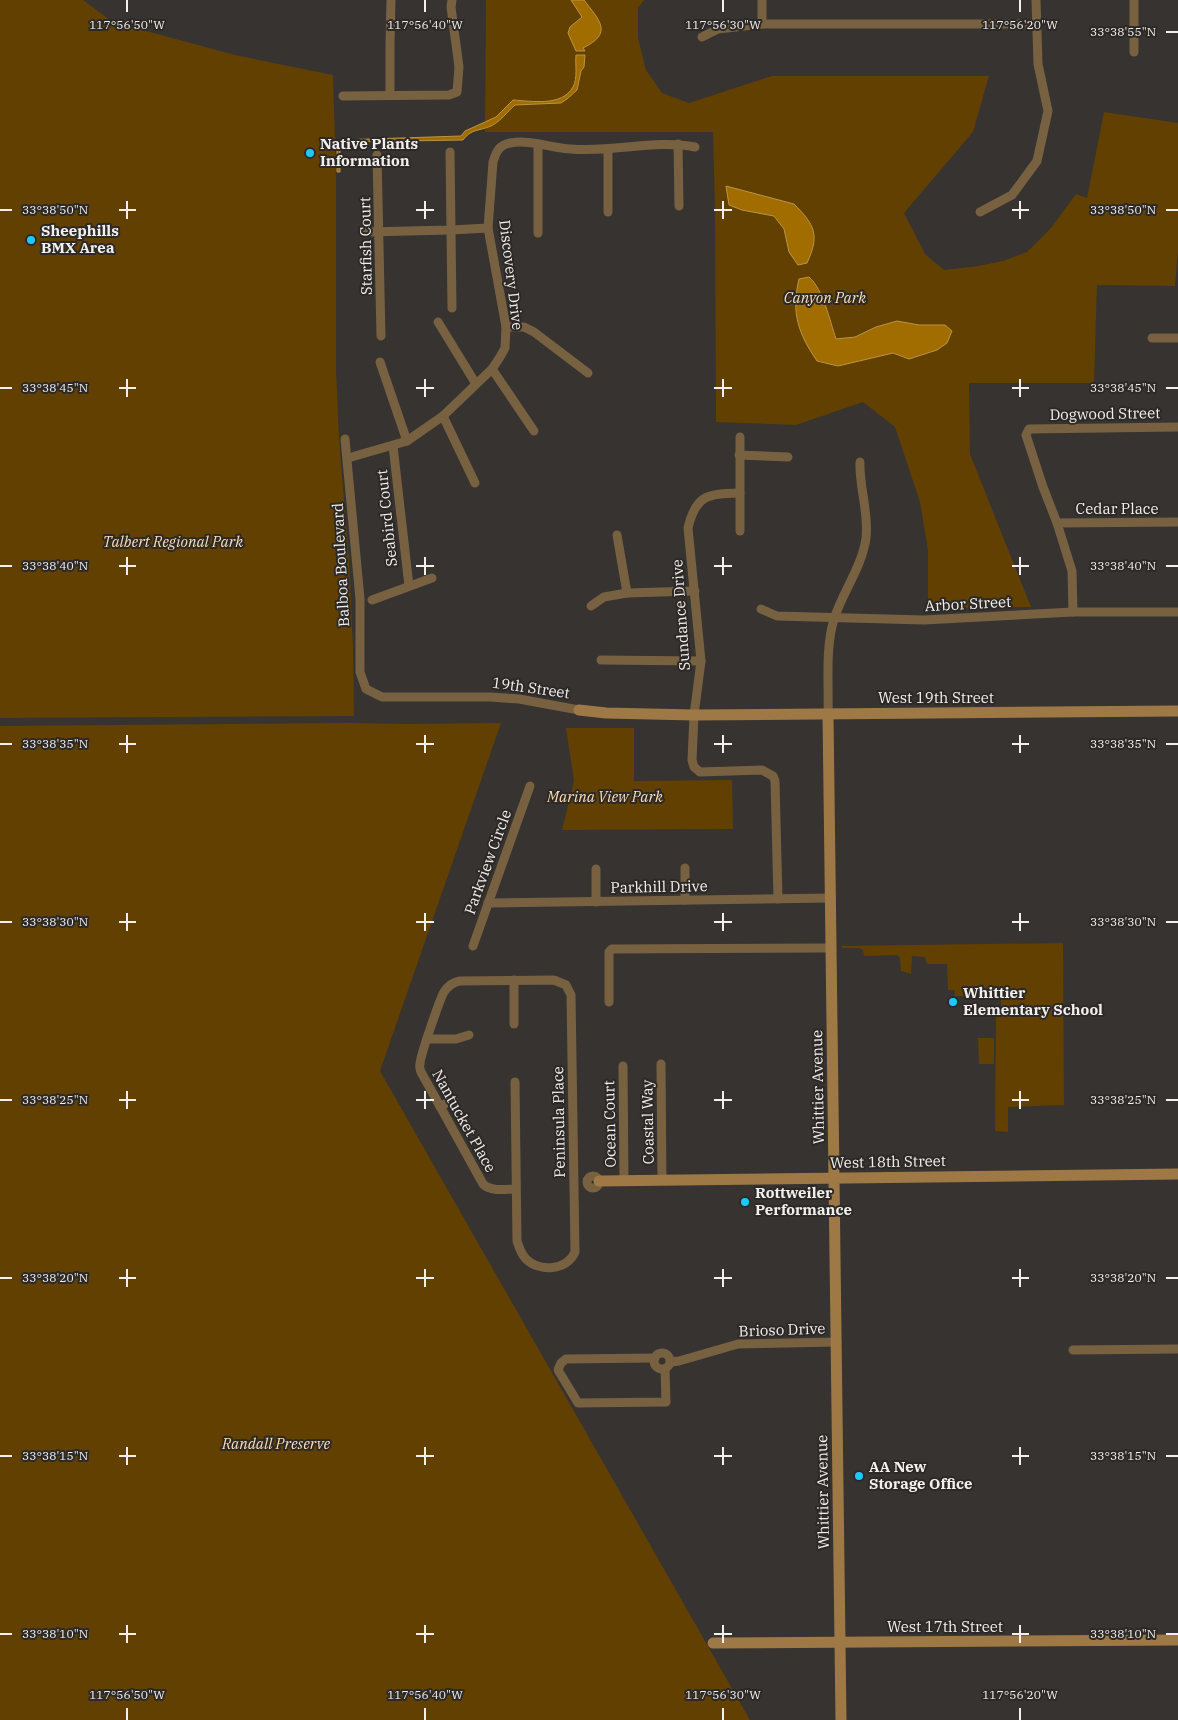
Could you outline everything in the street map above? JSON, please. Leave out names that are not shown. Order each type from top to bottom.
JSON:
[{"type":"street","points":[[390,95],[391,0]]},
{"type":"street","points":[[343,96],[449,95],[457,92],[459,67],[452,15],[452,0]]},
{"type":"street","points":[[762,0],[762,24]]},
{"type":"street","points":[[980,212],[1012,195],[1036,161],[1048,111],[1038,64],[1036,0]]},
{"type":"street","points":[[1134,0],[1134,52]]},
{"type":"street","points":[[702,38],[718,28],[762,24],[1036,24]]},
{"type":"street","name":"Discovery Drive","points":[[348,458],[407,441],[443,416],[492,370],[504,348],[506,327],[488,228],[492,162],[501,146],[524,142],[571,149],[608,150],[678,144],[694,147]]},
{"type":"street","points":[[538,144],[538,233]]},
{"type":"street","points":[[678,144],[679,206]]},
{"type":"street","points":[[608,150],[608,212]]},
{"type":"street","points":[[450,152],[452,308]]},
{"type":"street","name":"Starfish Court","points":[[377,155],[381,336]]},
{"type":"street","points":[[366,232],[488,228]]},
{"type":"street","points":[[438,322],[476,384]]},
{"type":"street","points":[[506,327],[524,328],[534,332],[588,372]]},
{"type":"street","points":[[1152,338],[1178,338]]},
{"type":"street","points":[[380,362],[407,441]]},
{"type":"street","points":[[492,370],[534,431]]},
{"type":"street","points":[[443,416],[475,483]]},
{"type":"street","name":"Dogwood Street","points":[[1057,523],[1026,435],[1029,430],[1178,427]]},
{"type":"street","points":[[740,437],[740,530]]},
{"type":"street","name":"Balboa Boulevard","points":[[345,439],[360,599],[360,672],[366,689]]},
{"type":"street","name":"Seabird Court","points":[[393,446],[409,586]]},
{"type":"street","points":[[740,455],[788,457]]},
{"type":"street","name":"Whittier Avenue","points":[[841,1720],[828,649],[830,632],[835,616],[859,564],[866,537],[867,521],[860,477],[860,462]]},
{"type":"street","name":"Sundance Drive","points":[[740,493],[713,493],[703,498],[692,513],[688,528],[701,661],[694,715],[692,760],[694,767],[700,772],[762,770],[773,776],[775,780],[778,899]]},
{"type":"street","name":"Cedar Place","points":[[1057,523],[1178,522]]},
{"type":"street","points":[[1057,523],[1072,571],[1073,612]]},
{"type":"street","points":[[617,534],[627,593]]},
{"type":"street","name":"Seabird Court","points":[[372,600],[432,578]]},
{"type":"street","points":[[591,606],[604,597],[627,593],[695,591]]},
{"type":"street","name":"Arbor Street","points":[[761,610],[777,616],[835,616],[924,620],[1073,612],[1178,612]]},
{"type":"street","points":[[601,660],[701,661]]},
{"type":"street","name":"19th Street","points":[[366,689],[382,697],[490,697],[518,699],[606,713],[694,715]]},
{"type":"street","name":"West 19th Street","points":[[694,715],[1178,711]]},
{"type":"street","name":"Parkview Circle","points":[[473,946],[530,786]]},
{"type":"street","points":[[685,868],[685,900]]},
{"type":"street","points":[[596,869],[596,902]]},
{"type":"street","name":"Parkhill Drive","points":[[488,903],[831,898]]},
{"type":"street","points":[[609,1002],[609,952],[612,949],[831,948]]},
{"type":"street","points":[[514,980],[514,1024]]},
{"type":"street","name":"Nantucket Place","points":[[514,980],[460,981],[451,984],[443,992],[419,1066],[483,1184],[487,1188],[516,1189]]},
{"type":"street","name":"Peninsula Place","points":[[514,980],[554,980],[566,985],[571,994],[574,1252],[572,1259],[567,1264],[551,1267],[540,1266],[526,1259],[517,1241],[516,1189]]},
{"type":"street","points":[[427,1039],[456,1039],[470,1035]]},
{"type":"street","name":"Coastal Way","points":[[661,1064],[662,1180]]},
{"type":"street","name":"Ocean Court","points":[[622,1066],[624,1181]]},
{"type":"street","points":[[515,1082],[516,1189]]},
{"type":"street","points":[[440,1106],[453,1099]]},
{"type":"street","name":"West 18th Street","points":[[574,1174],[583,1174],[593,1181],[624,1181],[1178,1174]]},
{"type":"street","name":"West 18th Street","points":[[574,1188],[583,1188],[593,1181]]},
{"type":"street","name":"Brioso Drive","points":[[668,1365],[738,1344],[837,1342]]},
{"type":"street","points":[[1073,1350],[1178,1349]]},
{"type":"street","name":"Brioso Drive","points":[[660,1353],[669,1357],[668,1365],[666,1402],[578,1403],[558,1370],[561,1363],[566,1359],[654,1358],[660,1353]]},
{"type":"street","points":[[654,1358],[655,1366],[660,1369],[668,1365]]},
{"type":"street","name":"West 17th Street","points":[[713,1643],[1178,1640]]},
{"type":"green space","name":"Talbert Regional Park","points":[[0,0],[83,0],[113,22],[235,55],[333,75],[336,176],[336,369],[339,438],[349,561],[354,716],[0,718]]},
{"type":"green space","name":"Canyon Park","points":[[486,0],[644,0],[638,8],[638,38],[646,70],[662,93],[689,103],[772,76],[989,76],[973,132],[904,213],[925,254],[944,270],[1003,261],[1027,252],[1051,228],[1076,194],[1087,198],[1104,112],[1178,123],[1178,251],[1175,286],[1097,285],[1094,383],[969,383],[970,454],[1031,607],[928,609],[928,550],[920,502],[895,427],[863,402],[796,425],[716,422],[713,132],[485,132]]},
{"type":"green space","name":"Randall Preserve","points":[[501,723],[380,1071],[750,1720],[0,1720],[0,726]]},
{"type":"green space","name":"Marina View Park","points":[[566,728],[634,728],[634,781],[732,780],[733,829],[562,830],[574,781]]},
{"type":"green space","points":[[1063,943],[1064,1105],[1008,1107],[1008,1132],[995,1131],[996,1013],[1002,1013],[1000,990],[999,997],[954,996],[955,990],[948,990],[947,964],[927,964],[925,957],[912,956],[911,974],[901,971],[900,958],[897,955],[864,956],[863,950],[859,948],[842,948],[842,946]]},
{"type":"green space","points":[[978,1038],[994,1038],[994,1064],[979,1064]]},
{"type":"shaded area","points":[[571,0],[584,0],[595,14],[601,26],[598,37],[583,48],[585,51],[576,51],[568,33],[570,27],[582,17]]},
{"type":"shaded area","points":[[576,55],[585,55],[584,67],[581,71],[577,90],[561,103],[515,105],[495,124],[472,132],[463,140],[343,142],[340,146],[340,172],[337,172],[337,143],[340,140],[461,136],[465,131],[496,117],[513,100],[537,102],[562,98],[575,83]]},
{"type":"shaded area","points":[[726,186],[794,204],[807,218],[813,231],[813,245],[807,263],[798,265],[789,252],[784,229],[774,216],[742,210],[729,205]]},
{"type":"shaded area","points":[[809,277],[822,297],[836,339],[855,337],[876,327],[897,321],[919,325],[945,325],[952,331],[947,343],[937,350],[909,359],[893,353],[838,366],[817,361],[801,332],[796,313],[799,279]]},
{"type":"place","name":"Native Plants Information","points":[[310,153]]},
{"type":"place","name":"Sheephills BMX Area","points":[[31,240]]},
{"type":"place","name":"Whittier Elementary School","points":[[953,1002]]},
{"type":"place","name":"Rottweiler Performance","points":[[745,1202]]},
{"type":"place","name":"AA New Storage Office","points":[[859,1476]]}]
